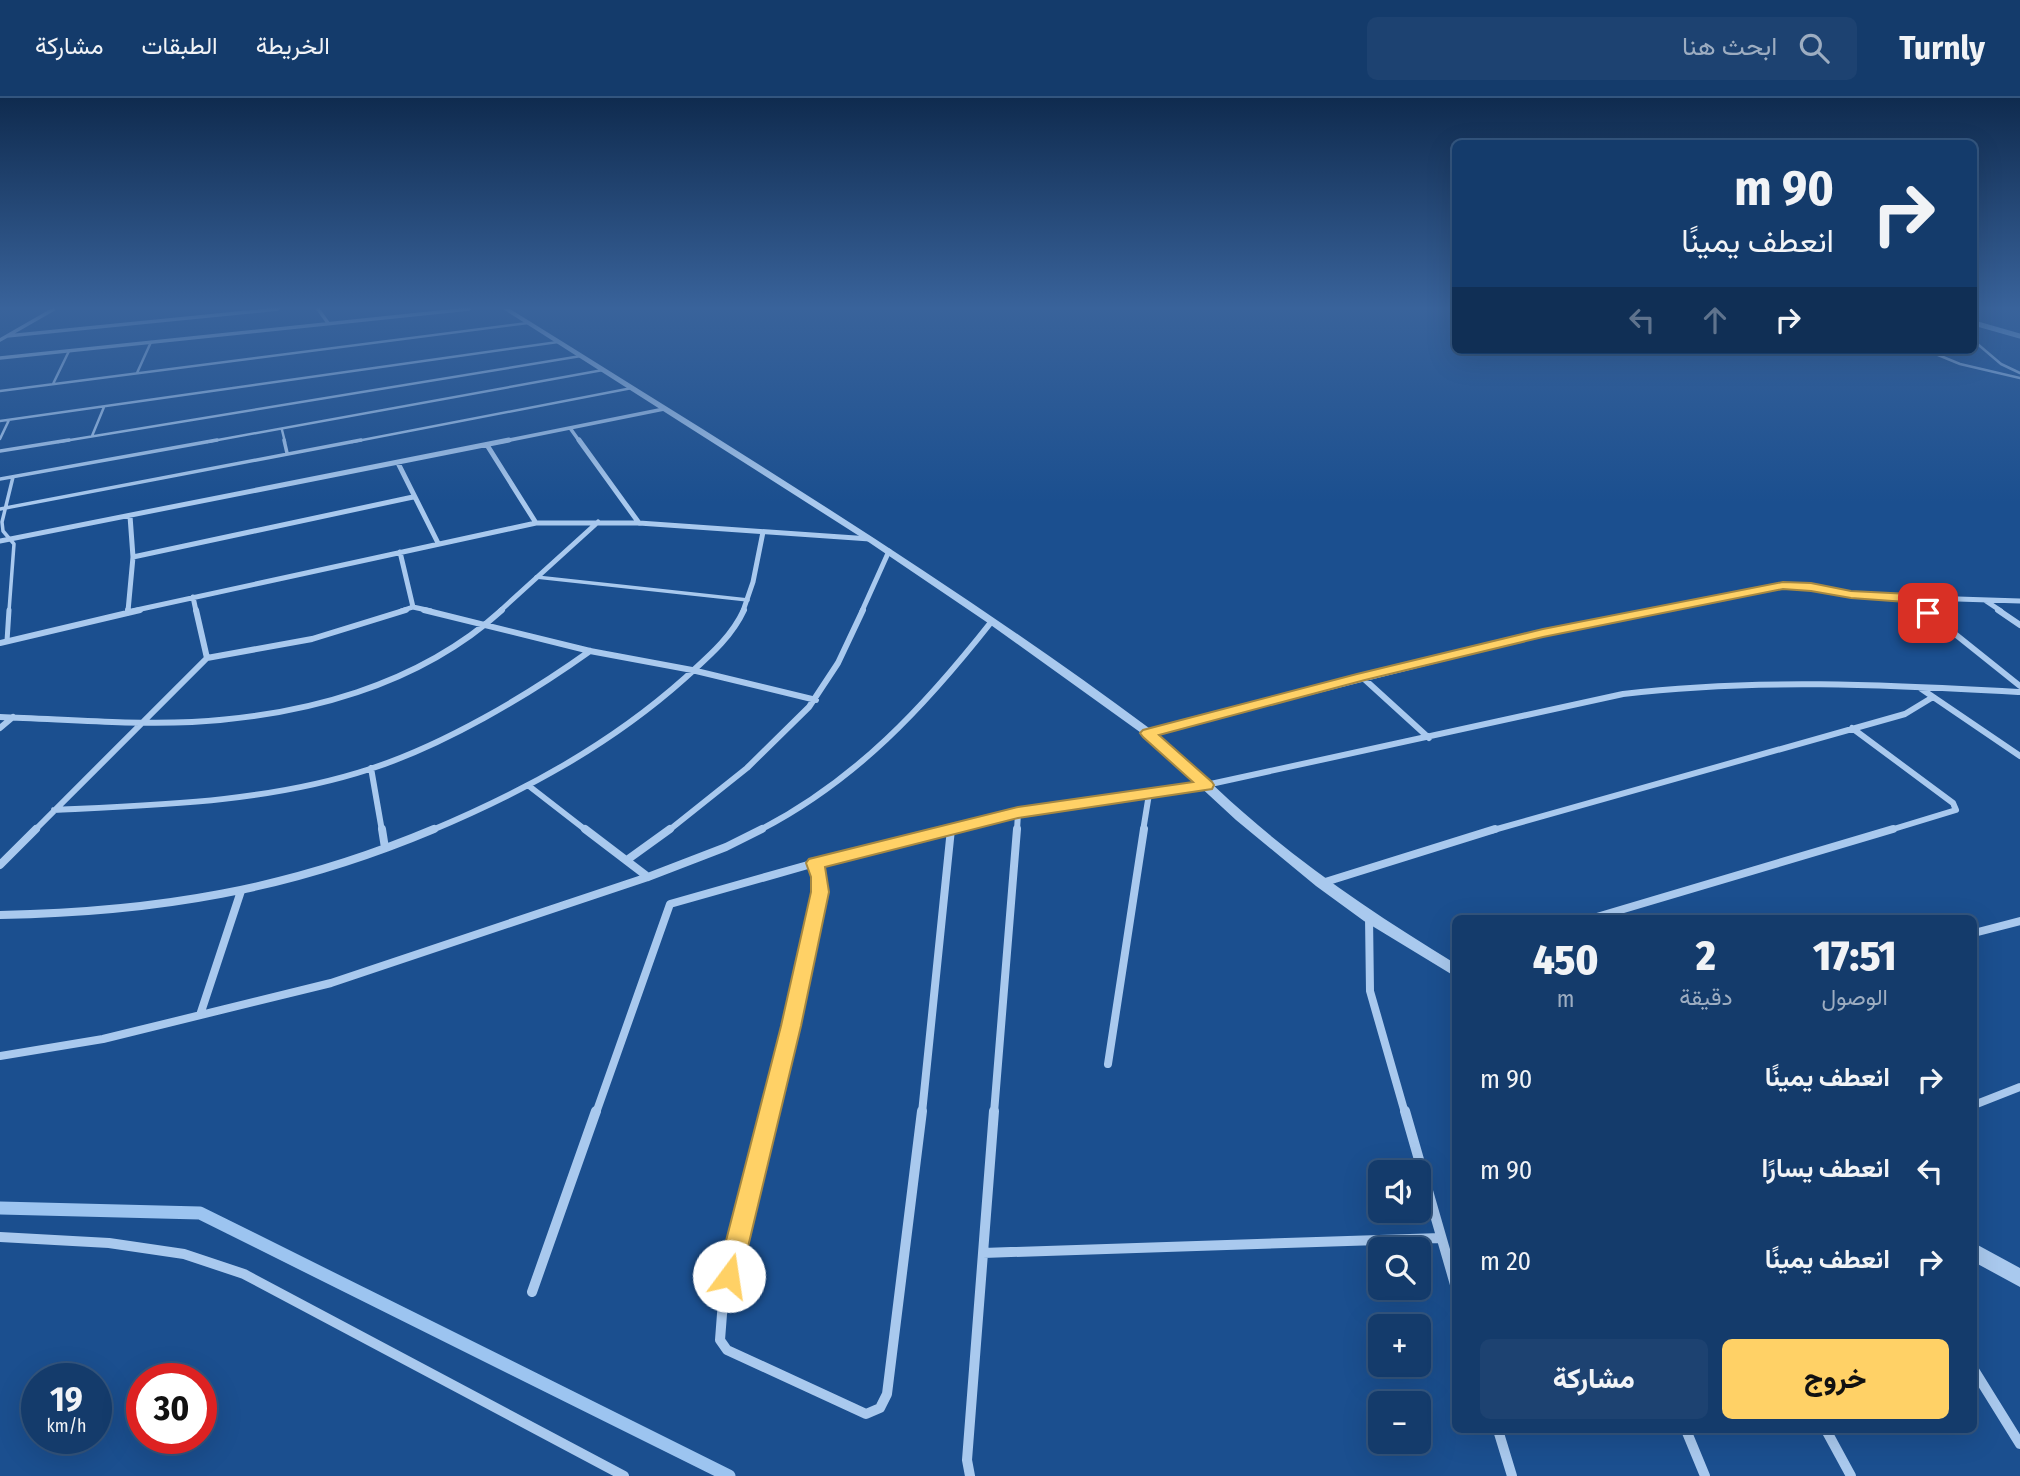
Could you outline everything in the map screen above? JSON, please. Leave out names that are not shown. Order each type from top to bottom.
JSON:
[{"type":"street","points":[[608,373],[889,551],[992,621],[1148,733],[1321,883],[1369,917],[1452,968]]},
{"type":"street","points":[[0,541],[664,409]]},
{"type":"street","points":[[570,428],[639,523]]},
{"type":"street","points":[[486,445],[536,523]]},
{"type":"street","points":[[398,463],[438,542]]},
{"type":"street","points":[[133,557],[413,497]]},
{"type":"street","points":[[128,612],[133,557],[130,516]]},
{"type":"street","points":[[0,717],[190,722],[254,716],[333,700],[400,676],[454,648],[486,624],[598,522]]},
{"type":"street","points":[[0,643],[438,542],[536,523],[639,523],[870,539]]},
{"type":"street","points":[[0,915],[140,906],[241,891],[385,848],[529,786],[648,711],[734,629],[748,600],[763,532]]},
{"type":"street","points":[[626,860],[693,814],[754,763],[816,700],[851,641],[872,585],[889,551]]},
{"type":"street","points":[[400,552],[413,607]]},
{"type":"street","points":[[1148,733],[1543,633],[1783,586],[1910,598],[2020,601]]},
{"type":"street","points":[[193,597],[207,658]]},
{"type":"street","points":[[1910,598],[2020,686]]},
{"type":"street","points":[[1985,600],[2020,625]]},
{"type":"street","points":[[0,865],[207,658],[281,648],[373,623],[413,607],[590,651],[692,670],[816,700]]},
{"type":"street","points":[[0,1056],[103,1039],[331,983],[648,877],[726,847],[774,823],[846,775],[942,686],[992,621]]},
{"type":"street","points":[[54,810],[171,805],[275,792],[371,768],[474,723],[539,688],[590,651]]},
{"type":"street","points":[[1362,677],[1429,738]]},
{"type":"street","points":[[532,1292],[670,904],[951,827],[1018,812],[1206,785],[1623,694],[1680,686],[1761,682],[2020,692]]},
{"type":"street","points":[[1919,687],[2020,756]]},
{"type":"street","points":[[1321,883],[1520,821],[1905,714],[1933,697]]},
{"type":"street","points":[[0,728],[14,717]]},
{"type":"street","points":[[1603,915],[1956,810],[1953,803],[1852,728]]},
{"type":"street","points":[[371,768],[385,848]]},
{"type":"street","points":[[529,786],[648,877]]},
{"type":"street","points":[[1108,1064],[1149,794]]},
{"type":"street","points":[[970,1476],[967,1460],[1018,812]]},
{"type":"street","points":[[815,863],[820,877],[820,892],[791,1026],[723,1301],[720,1340],[727,1350],[866,1414],[878,1411],[885,1403],[887,1394],[917,1165],[951,827]]},
{"type":"street","points":[[200,1015],[241,891]]},
{"type":"street","points":[[1369,917],[1370,991],[1452,1275]]},
{"type":"street","points":[[1977,932],[2020,921]]},
{"type":"street","points":[[1977,1104],[2020,1087]]},
{"type":"street","points":[[0,1237],[109,1242],[184,1254],[244,1274],[624,1476]]},
{"type":"street","points":[[983,1253],[1441,1238]]},
{"type":"street","points":[[1977,1254],[2020,1278]]},
{"type":"street","points":[[1977,1375],[2020,1444]]},
{"type":"street","points":[[1499,1433],[1512,1476]]},
{"type":"street","points":[[1687,1433],[1705,1476]]},
{"type":"street","points":[[1828,1433],[1851,1476]]},
{"type":"lane","points":[[53,384],[58,373]]},
{"type":"lane","points":[[0,391],[135,373]]},
{"type":"lane","points":[[0,421],[339,373]]},
{"type":"lane","points":[[0,451],[475,373]]},
{"type":"lane","points":[[0,479],[585,373]]},
{"type":"lane","points":[[2,509],[632,388]]},
{"type":"lane","points":[[92,436],[104,407]]},
{"type":"lane","points":[[0,439],[9,420]]},
{"type":"lane","points":[[282,430],[287,453]]},
{"type":"lane","points":[[8,641],[13,544],[3,531],[2,509],[13,477]]},
{"type":"lane","points":[[535,577],[748,600]]},
{"type":"waterway","points":[[0,1208],[200,1213],[729,1476]]},
{"type":"route","points":[[729,1276],[791,1026],[820,892],[820,877],[815,863],[1018,812],[1206,785],[1148,733],[1543,633],[1783,586],[1910,598],[1928,613]]}]
